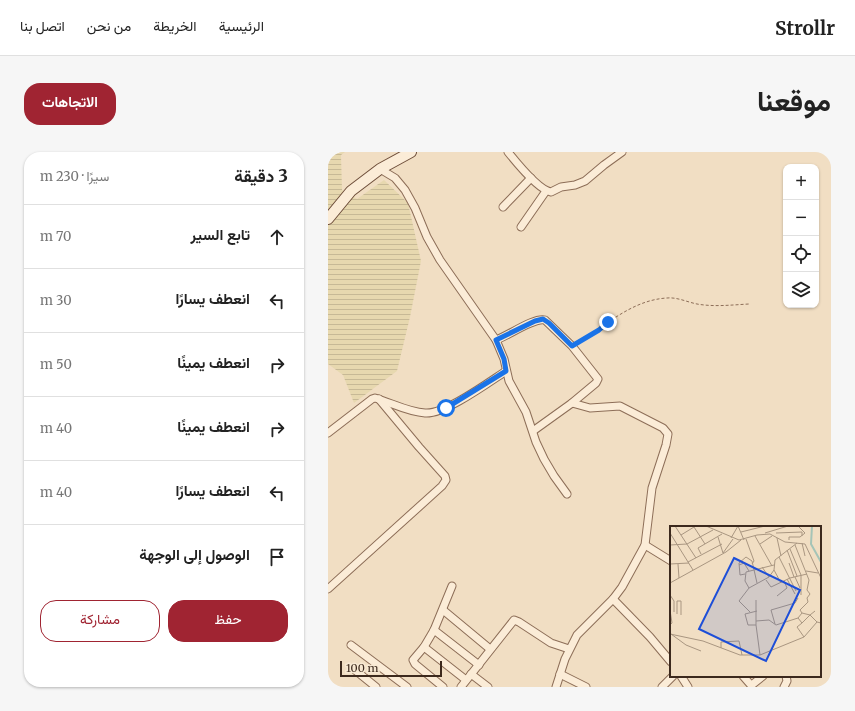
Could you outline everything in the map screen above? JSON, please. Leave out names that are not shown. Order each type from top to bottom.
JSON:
[{"type":"street","points":[[328,219],[351,191],[380,169],[411,152]]},
{"type":"street","points":[[508,152],[531,178],[546,191],[551,192],[561,187],[581,183],[591,177],[622,152]]},
{"type":"street","points":[[380,169],[395,178],[405,190],[440,260],[496,340],[504,359],[509,381],[526,412],[536,442],[554,476],[567,494]]},
{"type":"street","points":[[503,207],[531,178]]},
{"type":"street","points":[[521,227],[546,191]]},
{"type":"street","points":[[496,340],[535,321],[543,319],[572,346],[596,376],[598,381],[572,403],[533,432]]},
{"type":"street","points":[[328,432],[372,399],[375,398],[407,409],[430,413],[446,408],[506,371]]},
{"type":"street","points":[[328,589],[442,486],[446,480],[445,476],[379,399]]},
{"type":"street","points":[[556,687],[569,649],[580,631],[613,598],[626,581],[645,545],[652,488],[666,445],[667,432],[664,428],[620,406],[590,408],[572,403]]},
{"type":"street","points":[[645,545],[670,559]]},
{"type":"street","points":[[444,687],[415,664],[413,660],[424,647],[434,630],[452,586]]},
{"type":"street","points":[[613,598],[670,661]]},
{"type":"street","points":[[443,610],[490,649]]},
{"type":"street","points":[[461,687],[490,649],[515,620],[551,643],[569,649]]},
{"type":"street","points":[[434,630],[479,665]]},
{"type":"street","points":[[351,646],[407,687]]},
{"type":"street","points":[[424,647],[466,680]]},
{"type":"street","points":[[355,670],[376,687]]},
{"type":"street","points":[[471,674],[488,687]]},
{"type":"street","points":[[560,674],[586,687]]},
{"type":"street","points":[[662,687],[672,677]]},
{"type":"street","points":[[682,677],[688,687]]},
{"type":"street","points":[[744,677],[750,684],[753,684],[762,677]]},
{"type":"street","points":[[784,687],[787,681],[786,677]]},
{"type":"path","points":[[572,346],[599,330],[616,316],[633,307],[654,300],[668,297],[712,306],[749,304]]},
{"type":"shaded area","points":[[328,152],[345,152],[341,155],[342,190],[357,199],[384,180],[408,203],[421,261],[397,371],[354,403],[343,375],[328,364]]},
{"type":"route","points":[[446,408],[506,371],[502,351],[496,340],[535,321],[543,319],[572,346],[599,330],[608,322]]}]
